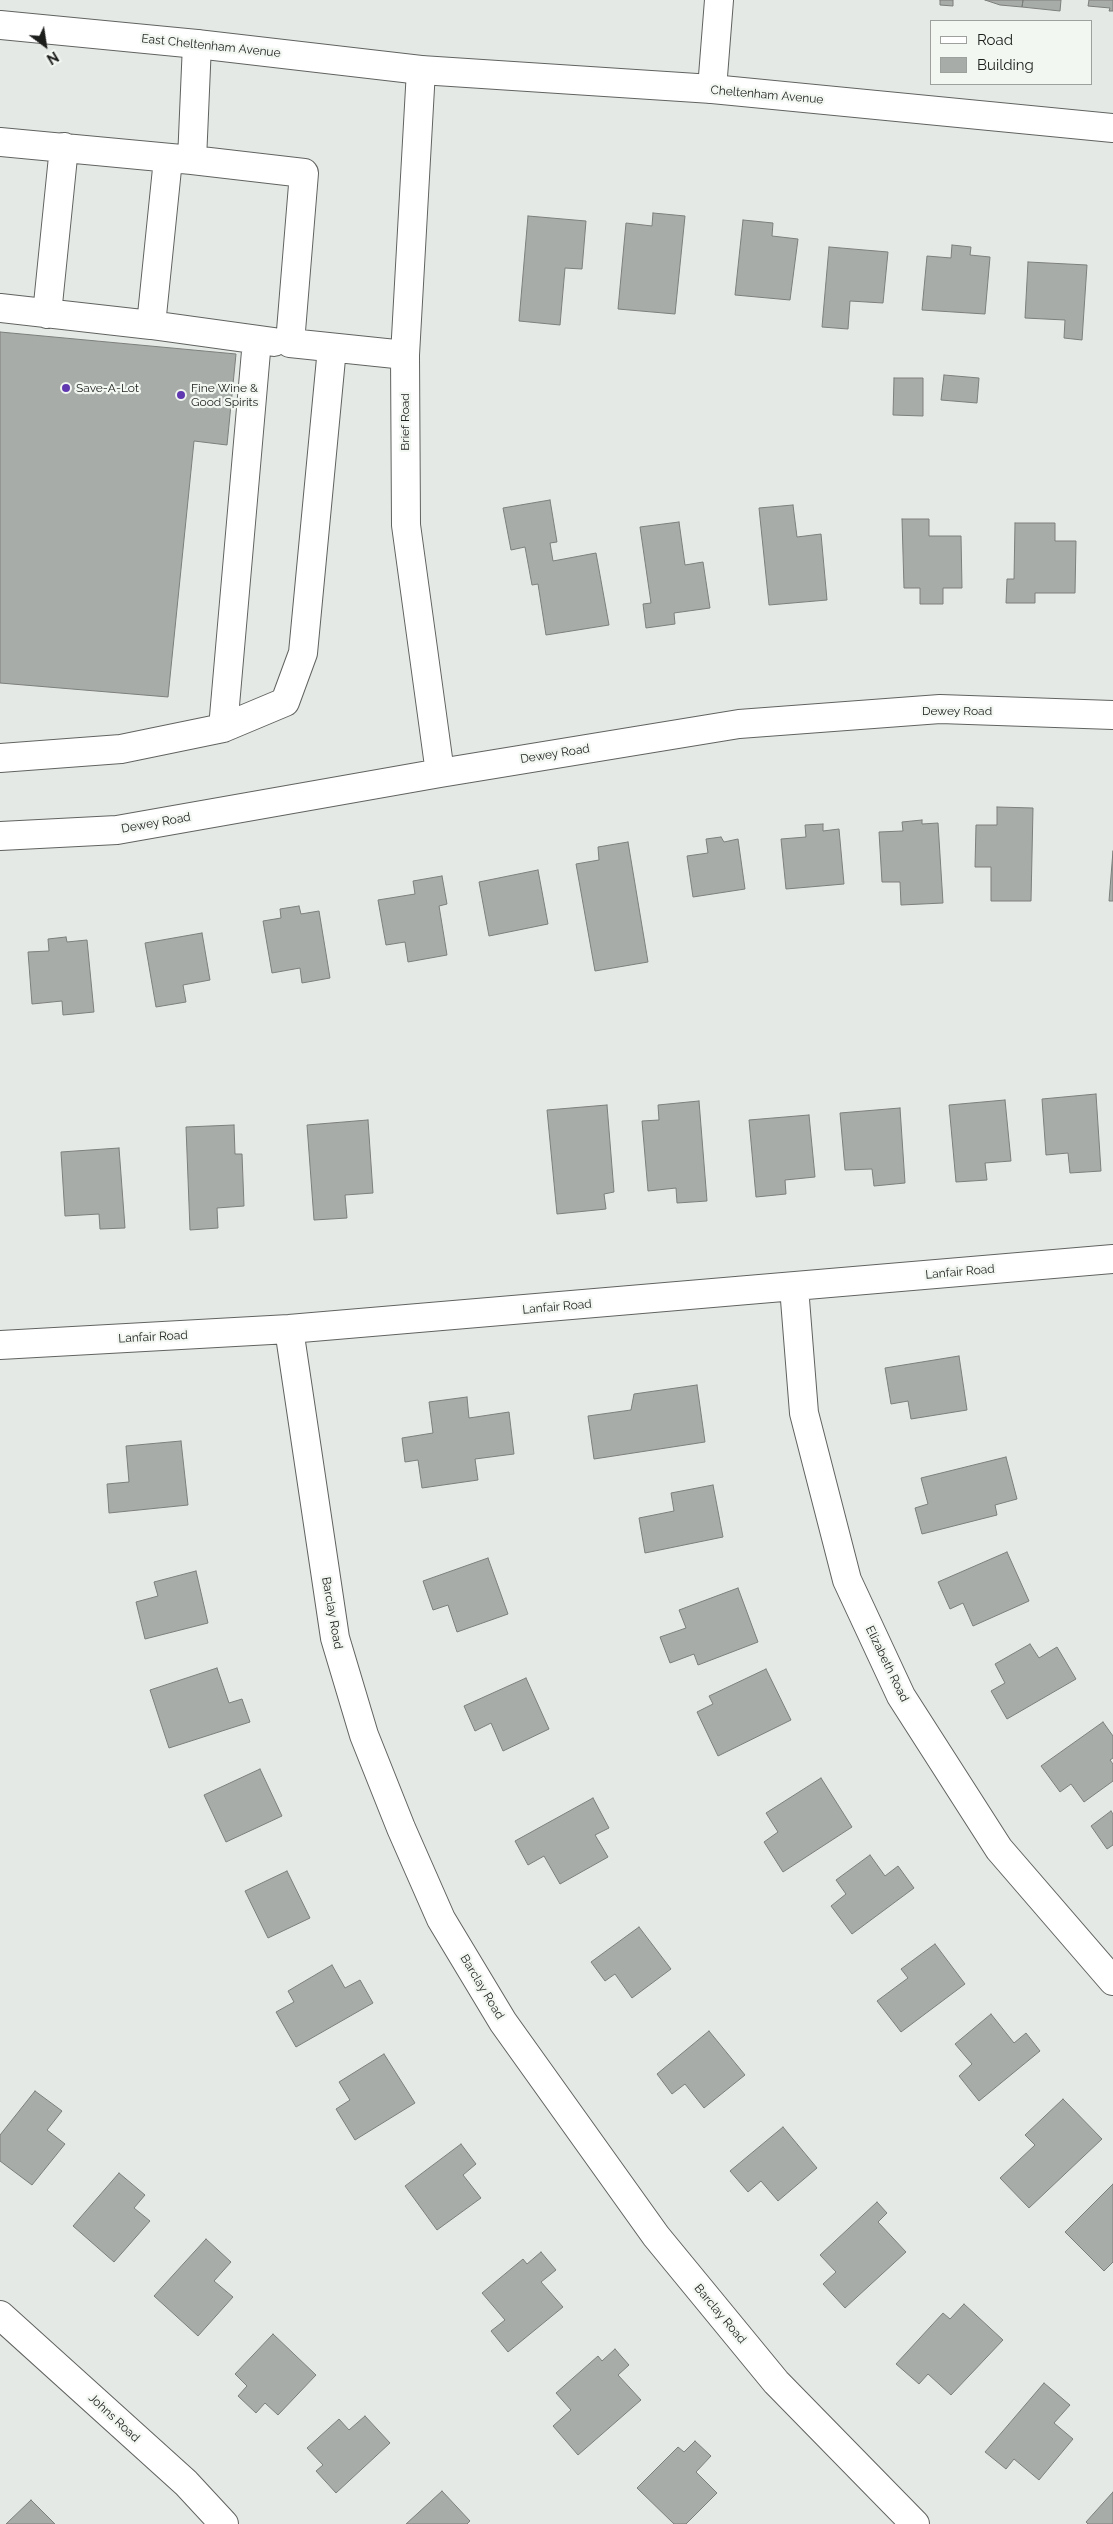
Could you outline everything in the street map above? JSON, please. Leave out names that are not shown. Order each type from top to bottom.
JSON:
[{"type":"main road","points":[[712,89],[719,0]]},
{"type":"main road","name":"East Cheltenham Avenue","points":[[0,26],[197,44],[421,70]]},
{"type":"main road","points":[[152,325],[197,44]]},
{"type":"main road","name":"Cheltenham Avenue","points":[[421,70],[712,89],[1113,128]]},
{"type":"main road","name":"Brief Road","points":[[421,70],[404,355],[406,525],[440,773]]},
{"type":"main road","points":[[0,142],[64,147],[304,173],[290,343]]},
{"type":"main road","points":[[47,314],[64,147]]},
{"type":"main road","points":[[0,308],[152,325],[257,340],[404,355]]},
{"type":"main road","points":[[223,728],[257,340]]},
{"type":"main road","points":[[0,758],[122,748],[223,728],[285,702],[302,653],[332,348]]},
{"type":"main road","name":"Dewey Road","points":[[0,836],[117,830],[440,773],[739,724],[940,709],[1113,715]]},
{"type":"main road","name":"Lanfair Road","points":[[0,1345],[289,1329],[1113,1259]]},
{"type":"main road","name":"Elizabeth Road","points":[[794,1287],[804,1413],[847,1580],[901,1696],[999,1848],[1113,1982]]},
{"type":"main road","name":"Barclay Road","points":[[289,1329],[335,1638],[364,1735],[401,1828],[441,1919],[503,2022],[656,2236],[776,2382],[915,2524]]},
{"type":"main road","name":"Johns Road","points":[[0,2315],[186,2483],[224,2524]]},
{"type":"building","points":[[940,0],[953,0],[953,6],[940,5]]},
{"type":"building","points":[[985,0],[1023,0],[1022,7],[1000,5]]},
{"type":"building","points":[[1023,0],[1061,0],[1060,11],[1022,7]]},
{"type":"building","points":[[1089,0],[1113,0],[1113,11],[1109,11],[1110,8],[1088,6]]},
{"type":"building","points":[[653,213],[685,216],[675,314],[618,309],[626,223],[652,226]]},
{"type":"building","points":[[528,216],[586,221],[582,269],[565,268],[560,325],[519,321]]},
{"type":"building","points":[[743,220],[773,223],[772,236],[798,239],[790,300],[735,295]]},
{"type":"building","points":[[952,245],[971,247],[970,255],[990,257],[985,314],[922,310],[927,256],[951,258]]},
{"type":"building","points":[[829,247],[888,252],[883,303],[850,301],[848,329],[822,327]]},
{"type":"building","points":[[1028,262],[1087,265],[1082,340],[1064,338],[1065,320],[1025,318]]},
{"type":"building","points":[[0,332],[236,354],[227,445],[194,441],[168,697],[0,683]]},
{"type":"building","points":[[944,375],[979,378],[977,403],[941,400]]},
{"type":"building","points":[[894,378],[923,378],[923,416],[893,415]]},
{"type":"building","points":[[550,500],[557,542],[550,543],[553,561],[596,553],[609,625],[546,635],[538,584],[532,585],[525,547],[511,550],[503,508]]},
{"type":"building","points":[[793,505],[797,537],[821,534],[827,600],[769,605],[759,508]]},
{"type":"building","points":[[902,519],[929,519],[929,536],[961,536],[962,588],[943,588],[943,604],[920,604],[920,588],[904,588]]},
{"type":"building","points":[[679,522],[685,565],[703,562],[710,608],[674,613],[675,624],[646,628],[643,604],[651,603],[640,527]]},
{"type":"building","points":[[1015,523],[1055,523],[1055,541],[1076,541],[1075,593],[1035,593],[1035,603],[1006,603],[1007,579],[1014,579]]},
{"type":"building","points":[[997,807],[1033,808],[1031,901],[991,901],[991,867],[975,867],[976,825],[997,825]]},
{"type":"building","points":[[922,820],[922,824],[938,823],[943,903],[901,905],[900,882],[882,882],[879,832],[903,831],[902,822]]},
{"type":"building","points":[[823,824],[823,831],[839,829],[844,884],[786,889],[781,839],[806,837],[805,825]]},
{"type":"building","points":[[721,837],[724,842],[738,839],[745,889],[693,897],[687,856],[708,853],[706,839]]},
{"type":"building","points":[[628,842],[648,962],[595,971],[576,864],[599,860],[598,847]]},
{"type":"building","points":[[1113,851],[1113,901],[1109,901]]},
{"type":"building","points":[[538,870],[548,924],[489,936],[479,882]]},
{"type":"building","points":[[442,876],[447,904],[439,906],[447,955],[408,962],[405,942],[386,945],[378,900],[415,894],[413,881]]},
{"type":"building","points":[[299,906],[301,914],[319,911],[330,978],[302,983],[300,968],[272,973],[263,921],[281,918],[280,909]]},
{"type":"building","points":[[202,933],[210,980],[183,985],[186,1002],[156,1007],[145,943]]},
{"type":"building","points":[[66,937],[67,942],[87,940],[94,1012],[63,1015],[62,1001],[32,1004],[28,952],[49,951],[48,939]]},
{"type":"building","points":[[1096,1094],[1101,1171],[1070,1173],[1068,1153],[1046,1155],[1042,1099]]},
{"type":"building","points":[[1005,1100],[1011,1161],[985,1163],[987,1180],[956,1182],[949,1105]]},
{"type":"building","points":[[699,1101],[707,1201],[677,1203],[676,1188],[648,1191],[642,1121],[659,1120],[658,1105]]},
{"type":"building","points":[[607,1105],[614,1192],[604,1194],[606,1209],[557,1214],[547,1110]]},
{"type":"building","points":[[900,1108],[905,1183],[874,1186],[872,1169],[845,1170],[840,1113]]},
{"type":"building","points":[[809,1115],[815,1177],[785,1180],[786,1194],[756,1197],[749,1120]]},
{"type":"building","points":[[368,1120],[373,1193],[345,1195],[347,1218],[314,1220],[307,1125]]},
{"type":"building","points":[[234,1125],[235,1154],[242,1154],[244,1206],[217,1208],[218,1228],[190,1230],[186,1127]]},
{"type":"building","points":[[119,1148],[125,1228],[100,1229],[99,1214],[65,1216],[61,1152]]},
{"type":"building","points":[[959,1356],[967,1410],[911,1419],[908,1401],[891,1404],[885,1368]]},
{"type":"building","points":[[697,1385],[705,1442],[594,1459],[588,1416],[631,1410],[634,1394]]},
{"type":"building","points":[[467,1397],[469,1418],[509,1412],[514,1454],[475,1459],[478,1480],[422,1488],[418,1460],[405,1462],[402,1438],[433,1433],[429,1402]]},
{"type":"building","points":[[181,1441],[188,1505],[109,1513],[107,1484],[129,1482],[126,1446]]},
{"type":"building","points":[[1006,1457],[1017,1499],[995,1505],[997,1515],[922,1534],[915,1508],[928,1504],[921,1478]]},
{"type":"building","points":[[713,1485],[723,1537],[645,1553],[639,1518],[674,1511],[671,1493]]},
{"type":"building","points":[[1007,1552],[1029,1601],[973,1626],[963,1603],[950,1609],[938,1582]]},
{"type":"building","points":[[488,1558],[508,1614],[457,1632],[448,1605],[433,1610],[423,1581]]},
{"type":"building","points":[[196,1571],[208,1623],[145,1639],[136,1602],[158,1596],[154,1582]]},
{"type":"building","points":[[738,1588],[758,1642],[698,1665],[694,1654],[670,1663],[660,1637],[686,1628],[679,1610]]},
{"type":"building","points":[[1030,1644],[1039,1658],[1057,1647],[1076,1679],[1007,1719],[991,1691],[1005,1683],[995,1664]]},
{"type":"building","points":[[217,1668],[229,1703],[242,1699],[250,1722],[169,1748],[150,1690]]},
{"type":"building","points":[[766,1669],[791,1720],[718,1756],[697,1712],[713,1704],[709,1696]]},
{"type":"building","points":[[526,1678],[549,1729],[503,1751],[491,1723],[475,1731],[464,1706]]},
{"type":"building","points":[[1103,1722],[1113,1736],[1113,1758],[1110,1760],[1113,1764],[1113,1781],[1084,1802],[1071,1784],[1060,1792],[1041,1766]]},
{"type":"building","points":[[260,1769],[282,1816],[226,1842],[204,1795]]},
{"type":"building","points":[[821,1778],[852,1827],[783,1872],[764,1842],[778,1832],[766,1813]]},
{"type":"building","points":[[593,1798],[609,1828],[595,1835],[608,1857],[560,1884],[544,1856],[528,1865],[515,1841]]},
{"type":"building","points":[[1111,1811],[1113,1814],[1113,1845],[1107,1849],[1091,1826]]},
{"type":"building","points":[[870,1855],[885,1876],[898,1866],[914,1888],[852,1934],[831,1906],[846,1894],[836,1880]]},
{"type":"building","points":[[287,1871],[310,1918],[268,1938],[245,1891]]},
{"type":"building","points":[[639,1927],[671,1969],[632,1998],[615,1974],[605,1981],[591,1962]]},
{"type":"building","points":[[935,1944],[965,1984],[901,2032],[877,2001],[908,1978],[901,1969]]},
{"type":"building","points":[[332,1965],[345,1988],[360,1980],[373,2003],[296,2047],[276,2012],[294,2002],[288,1991]]},
{"type":"building","points":[[991,2014],[1014,2043],[1026,2033],[1040,2051],[979,2101],[959,2076],[972,2064],[955,2044]]},
{"type":"building","points":[[709,2031],[745,2075],[704,2108],[685,2084],[672,2094],[657,2074]]},
{"type":"building","points":[[384,2054],[415,2103],[355,2140],[336,2109],[350,2100],[339,2082]]},
{"type":"building","points":[[35,2091],[62,2111],[47,2130],[65,2144],[32,2185],[0,2161],[0,2135]]},
{"type":"building","points":[[1063,2099],[1102,2139],[1029,2208],[1000,2178],[1035,2145],[1025,2135]]},
{"type":"building","points":[[783,2127],[817,2168],[778,2201],[761,2181],[748,2192],[730,2171]]},
{"type":"building","points":[[461,2144],[476,2164],[463,2175],[481,2198],[437,2230],[405,2186]]},
{"type":"building","points":[[119,2173],[145,2195],[134,2208],[150,2221],[114,2262],[73,2226]]},
{"type":"building","points":[[1113,2184],[1113,2262],[1104,2271],[1065,2232]]},
{"type":"building","points":[[877,2202],[887,2213],[878,2222],[906,2252],[845,2308],[823,2284],[836,2272],[820,2255]]},
{"type":"building","points":[[206,2239],[231,2262],[214,2281],[233,2297],[198,2336],[154,2296]]},
{"type":"building","points":[[541,2252],[556,2270],[541,2282],[563,2307],[508,2352],[491,2331],[505,2320],[482,2293],[523,2259],[527,2264]]},
{"type":"building","points":[[964,2304],[1003,2340],[951,2395],[928,2374],[919,2384],[896,2364],[943,2313],[950,2319]]},
{"type":"building","points":[[273,2334],[316,2375],[278,2415],[265,2403],[256,2413],[238,2396],[247,2386],[235,2374]]},
{"type":"building","points":[[615,2349],[629,2365],[618,2375],[641,2400],[578,2455],[553,2426],[571,2410],[556,2393],[598,2356],[602,2361]]},
{"type":"building","points":[[1044,2383],[1070,2405],[1054,2423],[1073,2439],[1039,2480],[1014,2459],[1006,2469],[985,2452]]},
{"type":"building","points":[[365,2416],[390,2443],[336,2493],[316,2471],[323,2465],[307,2448],[339,2419],[349,2430]]},
{"type":"building","points":[[695,2441],[711,2456],[696,2472],[717,2493],[686,2524],[674,2524],[637,2488],[678,2447],[684,2452]]},
{"type":"building","points":[[442,2491],[470,2521],[467,2524],[406,2524]]},
{"type":"building","points":[[1113,2492],[1113,2524],[1088,2524],[1086,2522]]},
{"type":"building","points":[[31,2500],[55,2524],[6,2524]]},
{"type":"place","name":"Save-A-Lot","points":[[66,388]]},
{"type":"place","name":"Fine Wine & Good Spirits","points":[[181,395]]}]
